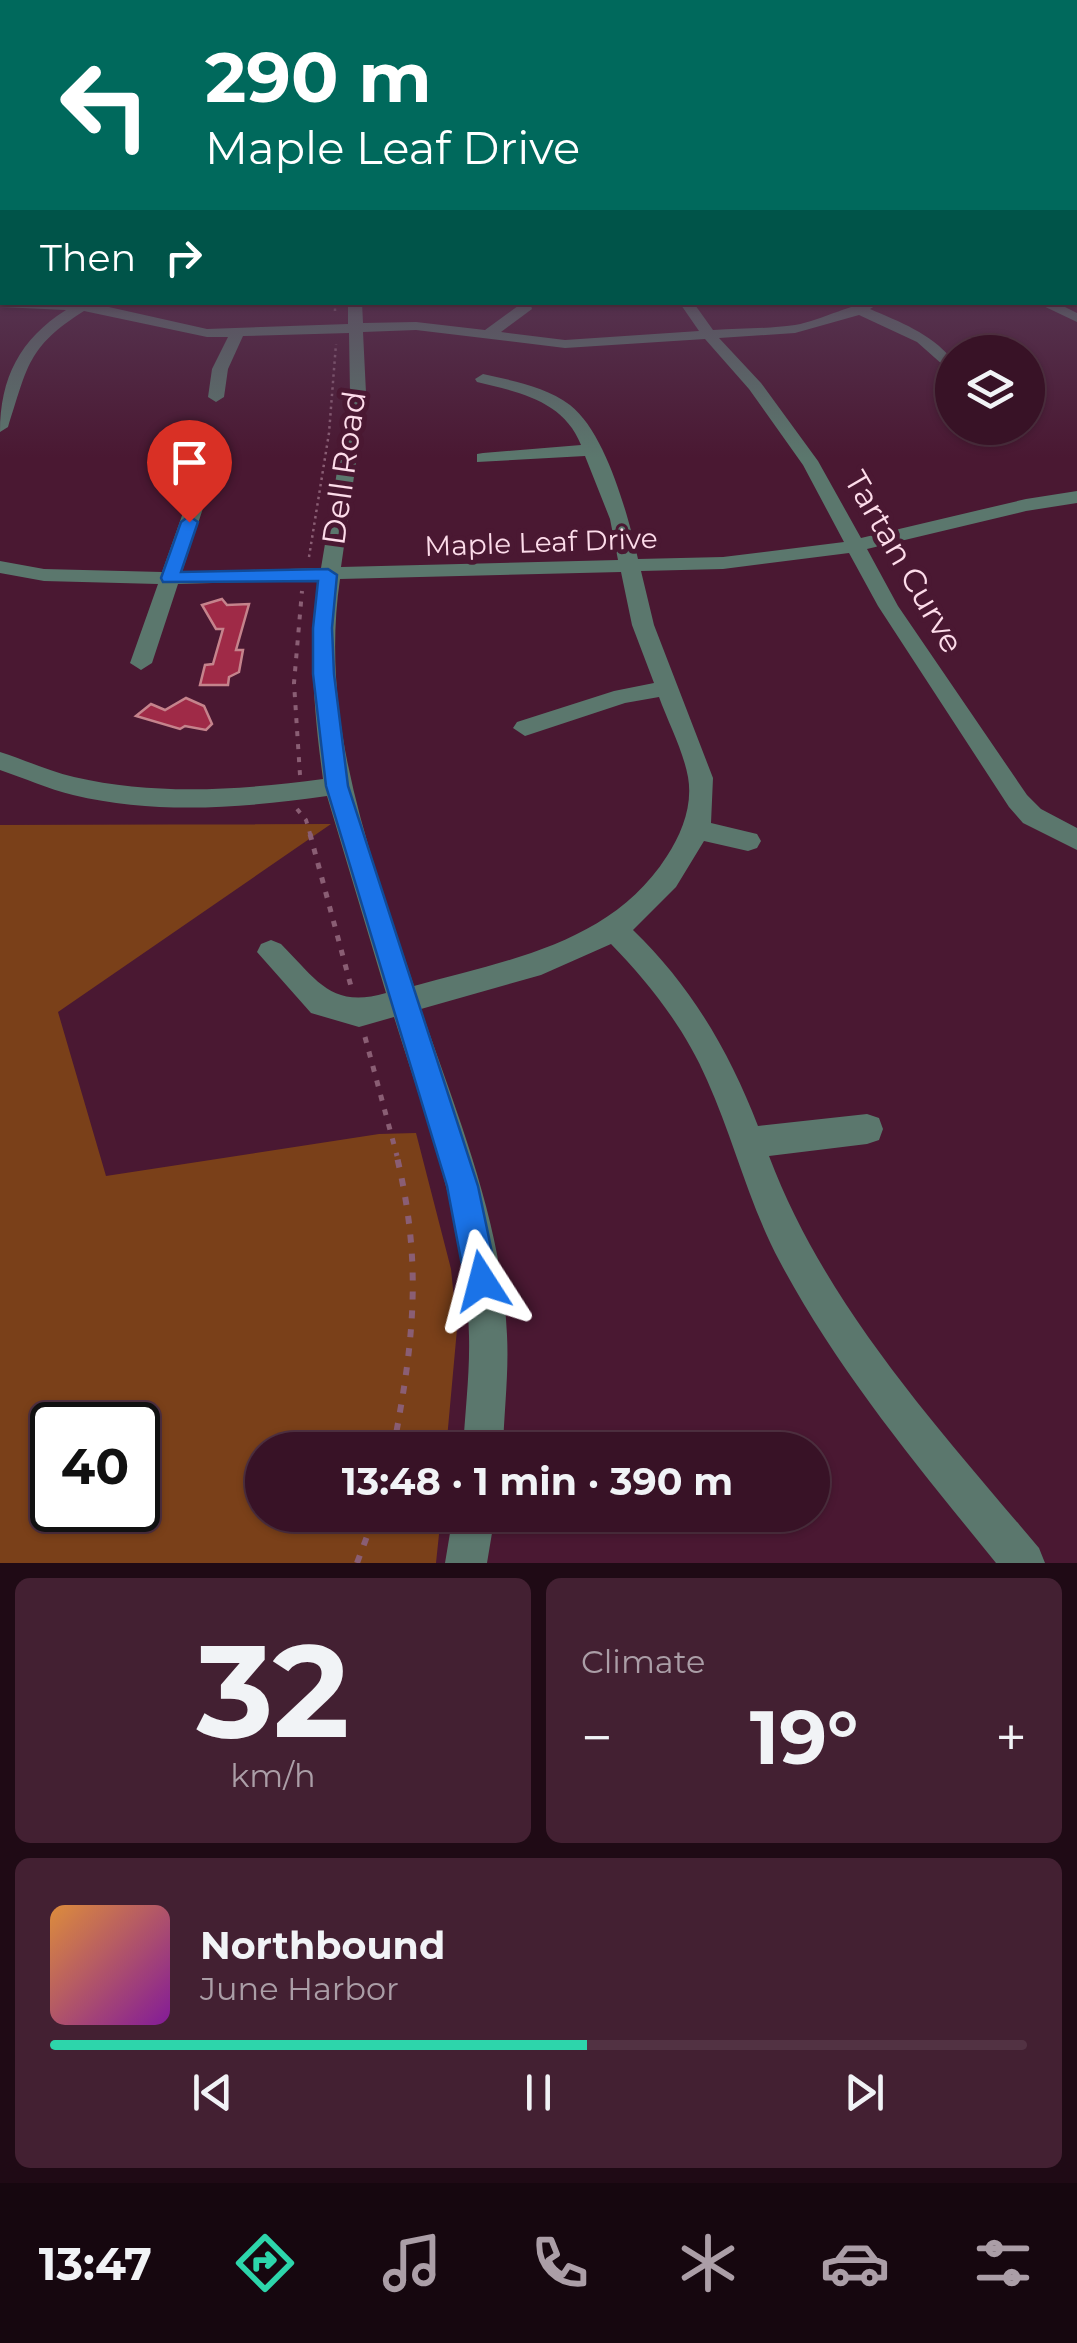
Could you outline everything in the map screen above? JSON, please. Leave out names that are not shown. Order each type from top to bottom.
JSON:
[{"type":"street","points":[[0,428],[26,352],[47,328],[73,312]]},
{"type":"street","points":[[108,312],[188,330],[237,334],[356,316],[564,344],[795,328],[852,312]]},
{"type":"street","points":[[489,334],[519,312]]},
{"type":"street","name":"Tartan Curve","points":[[693,312],[724,356],[755,386],[812,465],[888,606],[1018,800],[1042,823],[1077,840]]},
{"type":"street","points":[[863,312],[916,335],[935,350]]},
{"type":"street","name":"Dell Road","points":[[356,316],[358,394],[328,575],[322,628],[324,674],[337,786],[463,1186],[478,1254],[488,1335],[484,1432]]},
{"type":"street","points":[[216,397],[220,369],[237,334]]},
{"type":"street","points":[[271,952],[322,1004],[359,1014],[541,963],[616,930],[666,880],[697,830],[700,778],[643,626],[619,519],[576,418],[528,389],[483,378]]},
{"type":"street","points":[[482,458],[591,450]]},
{"type":"street","points":[[140,663],[199,493]]},
{"type":"street","name":"Maple Leaf Drive","points":[[0,567],[44,575],[170,578],[627,568],[780,558],[1077,497]]},
{"type":"street","points":[[525,728],[622,696],[668,688]]},
{"type":"street","points":[[0,761],[70,786],[176,799],[277,794],[337,786]]},
{"type":"street","points":[[697,830],[748,841]]},
{"type":"street","points":[[616,930],[648,961],[684,1007],[714,1058],[792,1248],[842,1332],[904,1419],[1024,1563]]},
{"type":"street","points":[[746,1143],[867,1129]]},
{"type":"street","points":[[466,1563],[471,1532]]},
{"type":"path","points":[[357,1563],[369,1532]]},
{"type":"shaded area","points":[[331,824],[58,1012],[106,1176],[379,1134],[416,1133],[451,1269],[457,1329],[448,1432],[245,1432],[245,1532],[439,1532],[436,1563],[0,1563],[0,825]]},
{"type":"building","points":[[222,599],[227,605],[249,604],[236,650],[243,650],[239,672],[229,677],[228,685],[200,685],[205,665],[213,664],[223,629],[216,629],[202,605]]},
{"type":"building","points":[[186,698],[204,706],[212,724],[206,730],[185,726],[180,729],[136,716],[151,704],[165,710]]},
{"type":"route","points":[[189,522],[170,578],[328,575],[322,628],[327,724],[337,786],[463,1186],[482,1281]]}]
